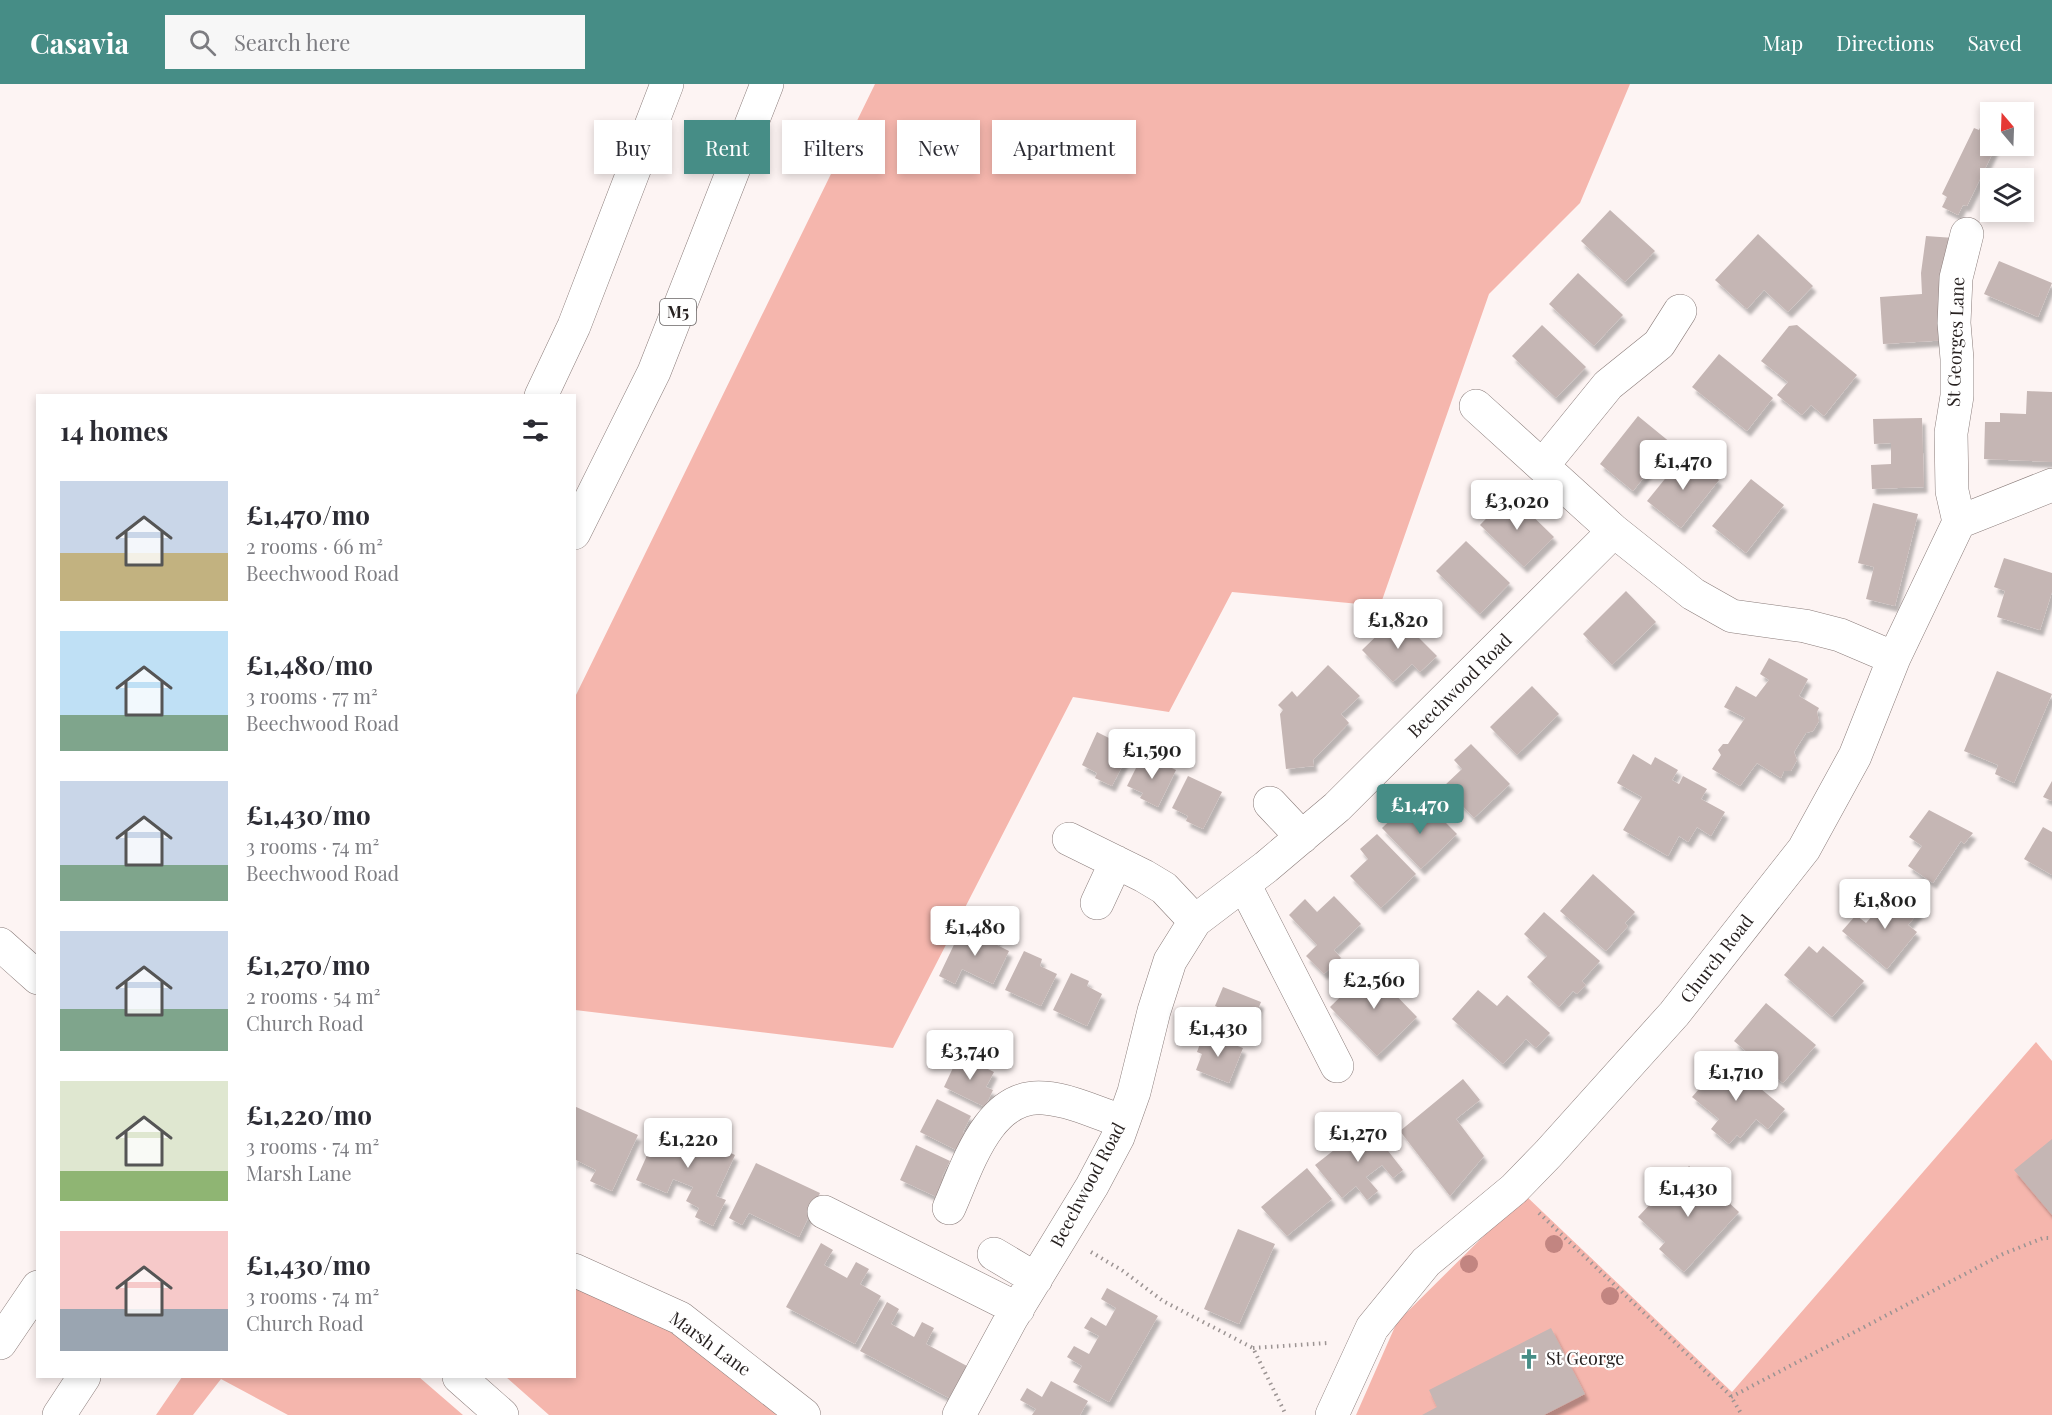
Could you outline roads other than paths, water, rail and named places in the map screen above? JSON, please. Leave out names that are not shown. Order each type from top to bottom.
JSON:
[{"type":"main road","points":[[542,394],[574,326],[667,84]]},
{"type":"main road","name":"M5","points":[[576,528],[654,372],[767,84]]},
{"type":"main road","name":"St Georges Lane","points":[[1959,522],[1952,491],[1951,433],[1957,396],[1954,323],[1956,278],[1967,234]]},
{"type":"main road","points":[[1543,465],[1608,385],[1659,344],[1680,311]]},
{"type":"main road","points":[[1476,406],[1614,531],[1693,594],[1732,616],[1805,627],[1840,635],[1894,658]]},
{"type":"main road","points":[[1959,522],[2052,485]]},
{"type":"main road","name":"Church Road","points":[[1332,1415],[1372,1328],[1426,1262],[1514,1189],[1556,1146],[1674,1014],[1804,849],[1856,756],[1894,658],[1959,522]]},
{"type":"main road","name":"Beechwood Road","points":[[959,1415],[1118,1137],[1134,1092],[1154,1011],[1170,961],[1195,921],[1244,884],[1337,807],[1614,531]]},
{"type":"main road","points":[[1270,802],[1302,837]]},
{"type":"main road","points":[[1069,839],[1164,888],[1195,921]]},
{"type":"main road","points":[[1097,903],[1116,862]]},
{"type":"main road","points":[[1244,884],[1337,1066]]},
{"type":"main road","points":[[0,944],[36,976]]},
{"type":"main road","points":[[949,1209],[981,1138],[995,1117],[1007,1107],[1022,1100],[1042,1097],[1123,1122]]},
{"type":"main road","points":[[824,1212],[1015,1314]]},
{"type":"main road","points":[[994,1254],[1036,1279]]},
{"type":"main road","points":[[0,1312],[36,1269]]},
{"type":"main road","name":"Marsh Lane","points":[[576,1271],[680,1318],[804,1415]]},
{"type":"main road","points":[[0,1343],[36,1290]]},
{"type":"main road","points":[[60,1415],[83,1378]]},
{"type":"main road","points":[[460,1378],[502,1415]]},
{"type":"place","name":"St George","points":[[1529,1359]]}]
